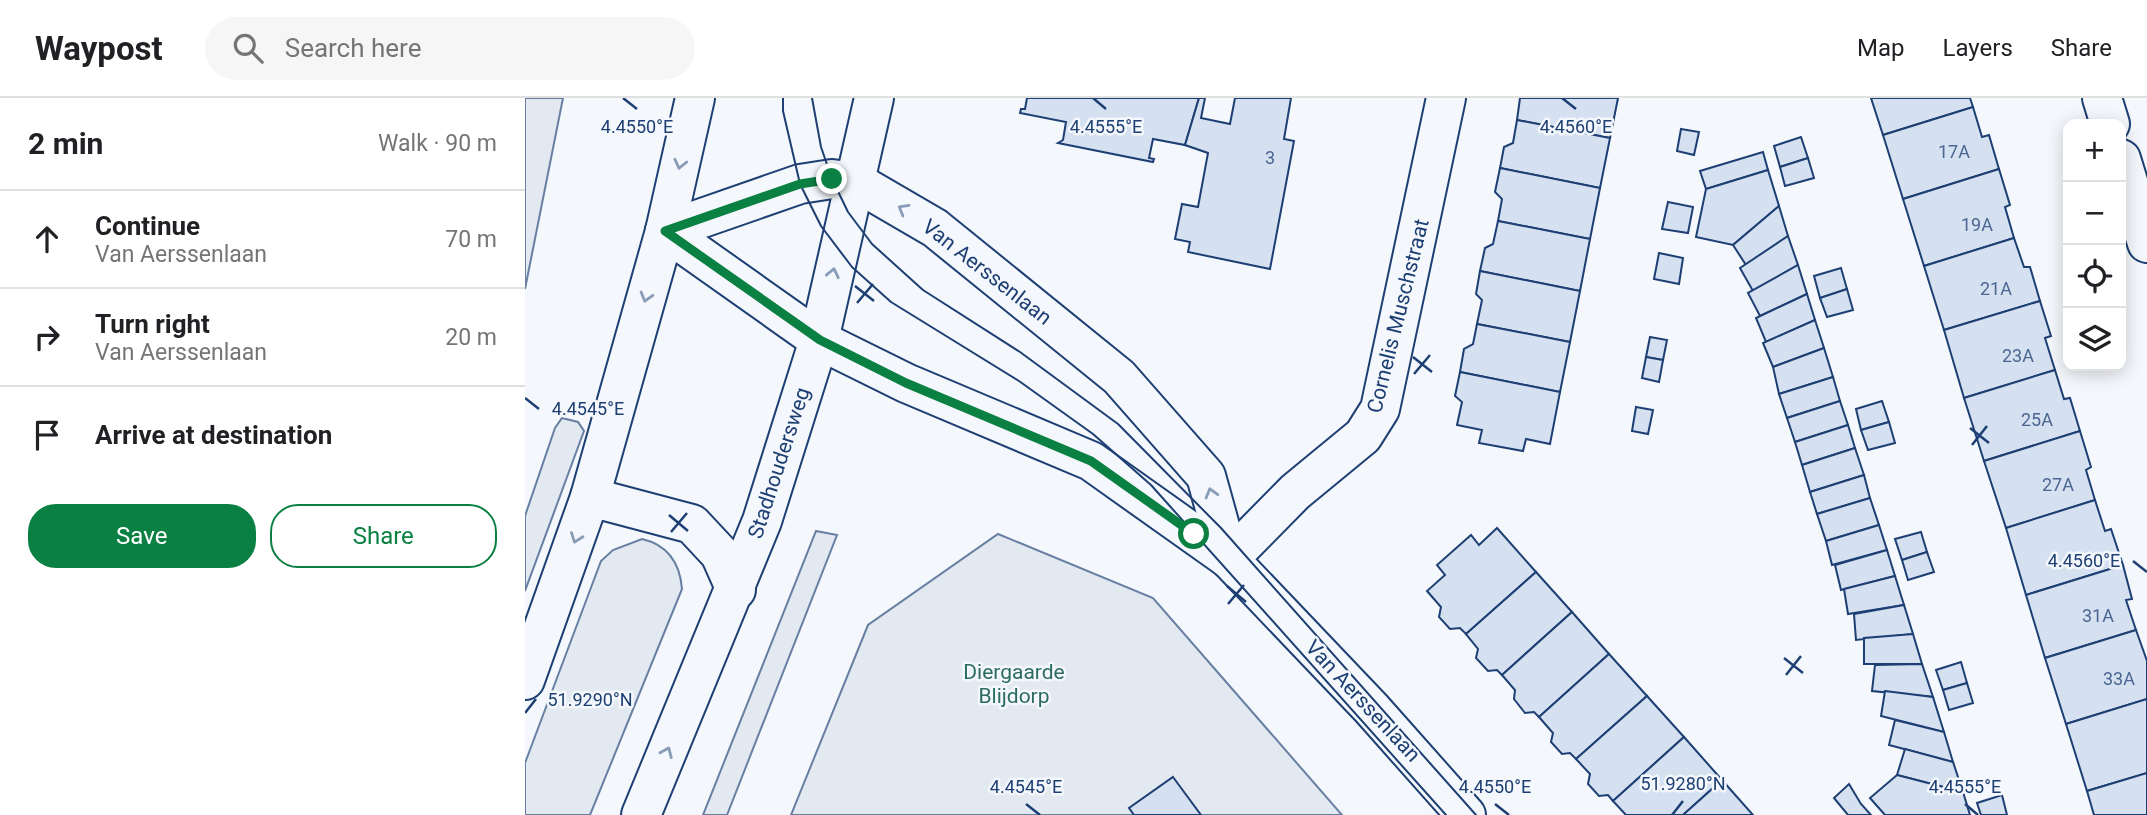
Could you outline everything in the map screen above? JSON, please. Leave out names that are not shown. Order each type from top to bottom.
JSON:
[{"type":"street","points":[[525,680],[590,498],[665,231],[695,98]]},
{"type":"street","name":"Stadhoudersweg","points":[[641,815],[736,590],[762,521],[820,340],[874,98]]},
{"type":"street","name":"Cornelis Muschstraat","points":[[1229,559],[1295,492],[1363,436],[1380,409],[1446,98]]},
{"type":"street","points":[[2102,98],[2108,119]]},
{"type":"street","points":[[2126,175],[2147,243]]},
{"type":"street","name":"Van Aerssenlaan","points":[[665,231],[800,184],[832,179],[856,182],[935,228],[1119,377],[1206,476],[1229,559]]},
{"type":"street","name":"Van Aerssenlaan","points":[[665,231],[820,340],[906,383],[1091,461],[1229,559],[1371,708],[1466,815]]},
{"type":"street","points":[[590,498],[692,524],[720,554],[736,590]]},
{"type":"green space","points":[[525,98],[563,98],[525,289]]},
{"type":"green space","points":[[562,418],[578,422],[584,431],[525,591],[525,516],[555,428]]},
{"type":"green space","points":[[816,531],[837,535],[727,815],[703,815]]},
{"type":"green space","name":"Diergaarde Blijdorp","points":[[998,534],[1153,598],[1342,815],[791,815],[868,625]]},
{"type":"green space","points":[[642,539],[659,546],[671,557],[679,571],[682,589],[590,815],[525,815],[525,763],[601,561],[613,550]]},
{"type":"building","points":[[1027,98],[1199,98],[1185,145],[1153,139],[1149,158],[1154,159],[1153,162],[1058,143],[1063,140],[1066,122],[1020,113],[1021,109],[1025,109]]},
{"type":"building","points":[[1199,98],[1205,98],[1201,118],[1230,124],[1235,98],[1291,98],[1284,139],[1294,141],[1270,269],[1188,252],[1190,242],[1175,239],[1182,204],[1198,207],[1208,153],[1185,145]]},
{"type":"building","points":[[1520,98],[1618,98],[1610,138],[1517,120]]},
{"type":"building","points":[[1871,98],[1970,98],[1973,107],[1883,135]]},
{"type":"building","points":[[1973,107],[1982,137],[1989,135],[1999,169],[1903,199],[1883,135]]},
{"type":"building","points":[[1517,120],[1610,138],[1600,188],[1500,168],[1504,147],[1513,143]]},
{"type":"building","points":[[1681,129],[1699,132],[1694,155],[1677,151]]},
{"type":"building","points":[[1801,137],[1808,158],[1780,167],[1774,146]]},
{"type":"building","points":[[1763,152],[1768,170],[1706,189],[1700,171]]},
{"type":"building","points":[[1808,158],[1814,178],[1785,186],[1780,167]]},
{"type":"building","points":[[1500,168],[1600,188],[1590,239],[1498,221],[1502,199],[1495,192]]},
{"type":"building","points":[[1999,169],[2010,205],[2005,207],[2014,238],[1924,266],[1903,199]]},
{"type":"building","points":[[1768,170],[1779,206],[1733,245],[1696,237],[1706,189]]},
{"type":"building","points":[[1668,202],[1693,207],[1688,233],[1662,229]]},
{"type":"building","points":[[1779,206],[1788,236],[1746,265],[1733,245]]},
{"type":"building","points":[[1498,221],[1590,239],[1580,291],[1480,271],[1485,248],[1493,244]]},
{"type":"building","points":[[1788,236],[1798,265],[1753,291],[1740,268]]},
{"type":"building","points":[[2014,238],[2024,267],[2030,267],[2040,301],[1944,330],[1924,266]]},
{"type":"building","points":[[1659,253],[1683,258],[1679,284],[1654,279]]},
{"type":"building","points":[[1798,265],[1807,294],[1760,316],[1748,293]]},
{"type":"building","points":[[1841,268],[1847,289],[1820,298],[1814,276]]},
{"type":"building","points":[[1480,271],[1580,291],[1570,342],[1477,324],[1482,300],[1476,294]]},
{"type":"building","points":[[1847,289],[1853,310],[1827,317],[1820,298]]},
{"type":"building","points":[[1807,294],[1815,320],[1766,342],[1756,318]]},
{"type":"building","points":[[2040,301],[2051,336],[2045,338],[2055,370],[1964,398],[1944,330]]},
{"type":"building","points":[[1815,320],[1824,348],[1773,367],[1763,343]]},
{"type":"building","points":[[1477,324],[1570,342],[1560,392],[1460,372],[1464,349],[1473,344]]},
{"type":"building","points":[[1650,337],[1667,340],[1663,360],[1646,357]]},
{"type":"building","points":[[1824,348],[1833,377],[1779,394],[1773,367]]},
{"type":"building","points":[[1646,357],[1663,360],[1659,382],[1642,378]]},
{"type":"building","points":[[2055,370],[2064,399],[2070,398],[2080,431],[1984,461],[1964,398]]},
{"type":"building","points":[[1460,372],[1560,392],[1550,444],[1526,439],[1523,451],[1479,443],[1482,430],[1457,425],[1462,402],[1455,396]]},
{"type":"building","points":[[1833,377],[1840,401],[1787,418],[1779,394]]},
{"type":"building","points":[[1840,401],[1848,425],[1795,442],[1787,418]]},
{"type":"building","points":[[1882,401],[1889,422],[1861,430],[1856,409]]},
{"type":"building","points":[[1636,407],[1653,410],[1648,434],[1632,431]]},
{"type":"building","points":[[1889,422],[1895,443],[1868,450],[1861,430]]},
{"type":"building","points":[[1848,425],[1855,448],[1802,465],[1795,442]]},
{"type":"building","points":[[2080,431],[2091,467],[2086,470],[2095,500],[2006,528],[1984,461]]},
{"type":"building","points":[[1855,448],[1864,475],[1810,492],[1802,465]]},
{"type":"building","points":[[1864,475],[1870,498],[1817,514],[1810,492]]},
{"type":"building","points":[[1870,498],[1879,525],[1826,541],[1817,514]]},
{"type":"building","points":[[2095,500],[2105,531],[2111,529],[2123,565],[2026,595],[2006,528]]},
{"type":"building","points":[[1879,525],[1887,550],[1832,565],[1826,541]]},
{"type":"building","points":[[1497,528],[1536,572],[1466,634],[1460,628],[1450,629],[1439,617],[1441,607],[1427,591],[1445,575],[1437,565],[1471,535],[1479,545]]},
{"type":"building","points":[[1921,532],[1927,552],[1902,560],[1895,539]]},
{"type":"building","points":[[1887,550],[1895,576],[1841,590],[1835,565]]},
{"type":"building","points":[[1927,552],[1934,572],[1908,580],[1902,560]]},
{"type":"building","points":[[2123,565],[2132,599],[2126,600],[2136,630],[2045,658],[2026,595]]},
{"type":"building","points":[[1536,572],[1572,612],[1502,675],[1497,670],[1488,671],[1476,658],[1478,649],[1466,634]]},
{"type":"building","points":[[1895,576],[1904,605],[1848,614],[1844,589]]},
{"type":"building","points":[[1904,605],[1913,634],[1856,640],[1854,614]]},
{"type":"building","points":[[1572,612],[1609,654],[1539,717],[1534,712],[1525,713],[1514,699],[1515,690],[1502,675]]},
{"type":"building","points":[[2136,630],[2147,661],[2147,699],[2066,724],[2045,658]]},
{"type":"building","points":[[1913,634],[1922,664],[1864,664],[1864,638]]},
{"type":"building","points":[[1609,654],[1647,696],[1576,759],[1570,753],[1562,754],[1551,742],[1553,733],[1539,717]]},
{"type":"building","points":[[1961,662],[1967,683],[1943,690],[1936,670]]},
{"type":"building","points":[[1922,664],[1933,697],[1872,691],[1875,665]]},
{"type":"building","points":[[1967,683],[1973,703],[1949,710],[1943,690]]},
{"type":"building","points":[[1885,691],[1933,697],[1944,732],[1881,716]]},
{"type":"building","points":[[1647,696],[1684,737],[1613,801],[1608,795],[1599,796],[1588,784],[1590,774],[1576,759]]},
{"type":"building","points":[[2147,699],[2147,773],[2087,791],[2066,724]]},
{"type":"building","points":[[1895,720],[1944,732],[1953,762],[1889,745]]},
{"type":"building","points":[[1684,737],[1722,780],[1683,815],[1626,815],[1613,801]]},
{"type":"building","points":[[1905,749],[1953,762],[1963,792],[1897,775]]},
{"type":"building","points":[[2147,773],[2147,815],[2094,815],[2087,791]]},
{"type":"building","points":[[1897,775],[1963,792],[1970,815],[1885,815],[1870,798]]},
{"type":"building","points":[[1173,777],[1201,815],[1134,815],[1129,808]]},
{"type":"building","points":[[1722,780],[1753,815],[1683,815]]},
{"type":"building","points":[[1849,784],[1871,815],[1848,815],[1834,798]]},
{"type":"building","points":[[2002,795],[2007,815],[1981,815],[1977,803]]},
{"type":"tram line","points":[[783,98],[783,111],[800,184],[821,226],[852,267],[891,302],[1019,381],[1093,434],[1151,485],[1446,815]]},
{"type":"tram line","points":[[812,98],[821,147],[832,179],[848,212],[872,244],[923,290],[1020,352],[1118,424],[1221,528],[1476,815]]},
{"type":"route","points":[[832,179],[800,184],[665,231],[820,340],[906,383],[1091,461],[1194,534]]}]
